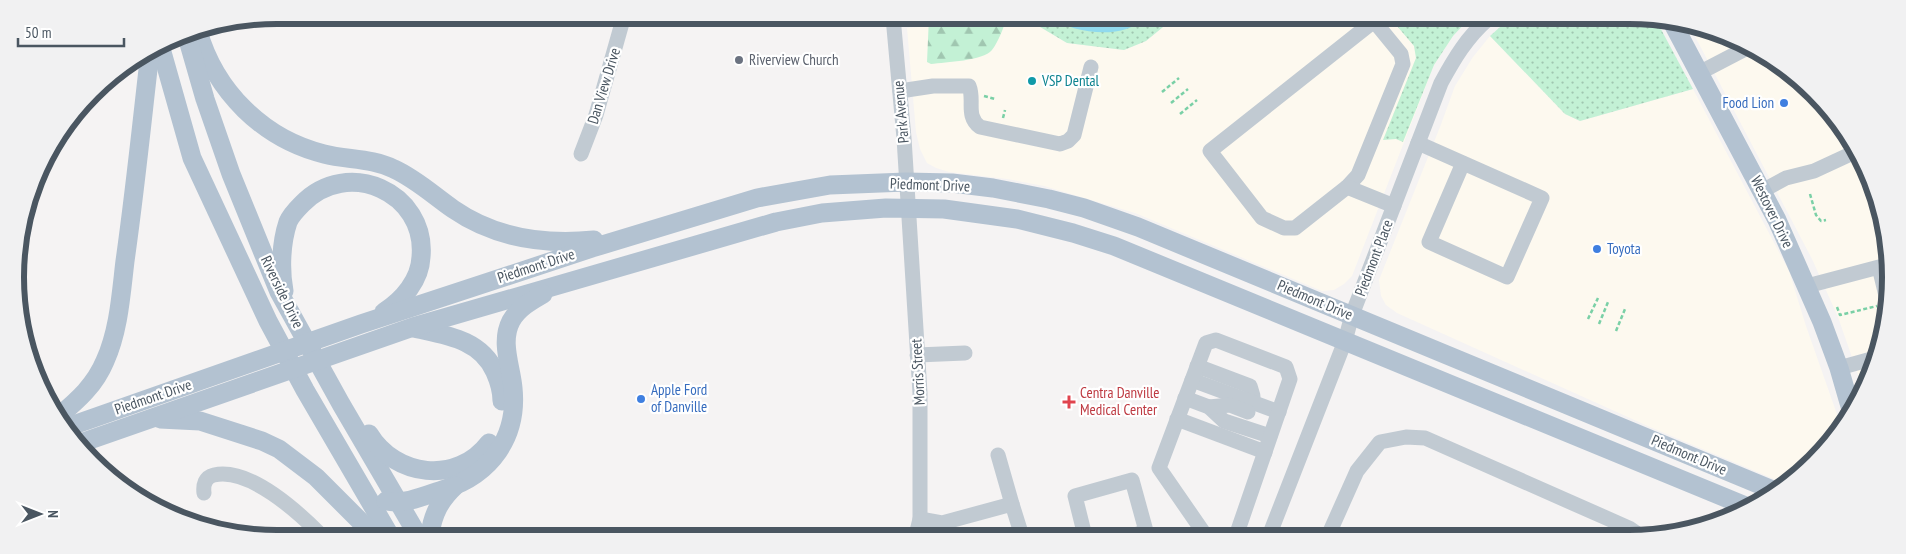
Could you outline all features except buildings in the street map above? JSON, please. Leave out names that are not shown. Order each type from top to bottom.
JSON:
[{"type":"main road","name":"Westover Drive","points":[[1676,29],[1777,220],[1807,286],[1839,368],[1849,402]]},
{"type":"main road","points":[[200,36],[210,61],[224,85],[241,108],[253,120],[274,134],[324,154],[369,161],[391,167],[411,177],[454,209],[476,222],[500,232],[524,239],[549,242],[628,238]]},
{"type":"main road","name":"Riverside Drive","points":[[188,40],[205,99],[231,174],[260,248],[287,307],[415,530]]},
{"type":"main road","name":"Riverside Drive","points":[[162,52],[192,158],[268,320],[305,390],[387,530]]},
{"type":"main road","points":[[63,413],[84,394],[96,380],[111,346],[119,309],[149,58]]},
{"type":"main road","points":[[287,307],[282,263],[288,222],[307,198],[332,185],[347,182],[365,184],[380,188],[404,204],[415,219],[420,232],[422,247],[421,262],[416,276],[401,299],[374,318],[360,324]]},
{"type":"main road","name":"Piedmont Drive","points":[[72,426],[360,324],[757,198],[830,185],[906,182],[993,188],[1084,208],[1138,227],[1769,489]]},
{"type":"main road","name":"Piedmont Drive","points":[[85,442],[413,327],[630,263],[776,222],[822,213],[908,208],[985,213],[1073,232],[1114,246],[1741,504]]},
{"type":"main road","points":[[360,484],[370,494],[379,499],[398,502],[411,500],[456,486],[474,475],[489,462],[507,437],[514,406],[506,348],[510,322],[516,313],[544,294],[614,272],[630,263]]},
{"type":"main road","points":[[341,404],[354,415],[381,451],[404,466],[422,470],[443,471],[471,461],[483,451],[492,439],[499,423],[502,408],[499,381],[493,367],[485,355],[471,344],[413,327]]},
{"type":"main road","points":[[148,419],[200,421],[262,441],[279,449],[316,477],[368,530]]},
{"type":"main road","points":[[431,530],[438,505],[456,486]]},
{"type":"street","name":"Dan View Drive","points":[[581,154],[596,115],[622,24]]},
{"type":"street","name":"Park Avenue","points":[[894,24],[908,208]]},
{"type":"street","points":[[1369,24],[1210,151],[1262,218],[1284,228],[1299,226],[1347,188],[1361,170],[1403,64],[1401,54],[1377,24]]},
{"type":"street","name":"Piedmont Place","points":[[1271,530],[1345,341],[1352,315],[1441,83],[1453,60],[1469,38],[1483,24]]},
{"type":"street","points":[[1699,73],[1742,51]]},
{"type":"street","points":[[900,91],[933,86],[969,86],[972,117],[975,124],[980,127],[1060,144],[1068,141],[1074,135],[1091,67]]},
{"type":"street","points":[[1418,144],[1463,163],[1542,198],[1507,276],[1429,242],[1463,163]]},
{"type":"street","points":[[1762,191],[1786,178],[1814,172],[1850,154]]},
{"type":"street","points":[[1347,188],[1394,206]]},
{"type":"street","name":"Morris Street","points":[[908,208],[920,393],[920,519],[917,530]]},
{"type":"street","points":[[1807,286],[1879,267],[1881,301]]},
{"type":"street","points":[[1202,530],[1159,468],[1206,343],[1216,340],[1286,367],[1290,379],[1238,530]]},
{"type":"street","points":[[917,355],[965,353]]},
{"type":"street","points":[[1839,368],[1868,360]]},
{"type":"street","points":[[1194,373],[1250,386],[1254,396],[1278,413]]},
{"type":"street","points":[[1194,373],[1278,413]]},
{"type":"street","points":[[1185,398],[1209,407],[1224,421],[1267,445]]},
{"type":"street","points":[[1209,407],[1230,405],[1278,413]]},
{"type":"street","points":[[1178,416],[1267,445]]},
{"type":"street","points":[[1331,530],[1357,471],[1380,442],[1406,437],[1425,438],[1620,530]]},
{"type":"street","points":[[998,454],[1020,530]]},
{"type":"street","points":[[204,493],[206,481],[210,476],[217,474],[234,476],[249,481],[273,494],[292,507],[316,530]]},
{"type":"street","points":[[1083,530],[1074,496],[1132,480],[1146,530]]},
{"type":"street","points":[[920,519],[942,523],[1012,504]]},
{"type":"path","points":[[1162,92],[1179,78]]},
{"type":"path","points":[[1171,102],[1188,89]]},
{"type":"path","points":[[1180,114],[1197,100]]},
{"type":"path","points":[[1810,194],[1817,217],[1821,221],[1826,220]]},
{"type":"path","points":[[1588,319],[1598,298]]},
{"type":"path","points":[[1837,307],[1840,315],[1881,301]]},
{"type":"path","points":[[1599,324],[1608,302]]},
{"type":"path","points":[[1616,331],[1625,309]]},
{"type":"shaded area","points":[[949,24],[1035,24],[1067,43],[1124,50],[1146,41],[1167,24],[1464,24],[1453,36],[1434,65],[1352,276],[1334,290],[1322,291],[1135,213],[1044,186],[1007,179],[949,172],[927,163],[920,149],[916,132],[907,28]]},
{"type":"shaded area","points":[[1692,32],[1741,50],[1770,66],[1783,76],[1808,98],[1830,123],[1840,136],[1856,165],[1874,211],[1882,260],[1882,294],[1874,343],[1860,380],[1838,317],[1812,259]]},
{"type":"shaded area","points":[[1490,36],[1565,114],[1580,121],[1693,89],[1789,271],[1839,420],[1808,456],[1779,481],[1650,427],[1397,313],[1386,305],[1381,296],[1379,280],[1455,86],[1473,57]]},
{"type":"green space","points":[[929,24],[1005,24],[992,50],[981,57],[931,64],[927,62]]},
{"type":"green space","points":[[1035,24],[1167,24],[1146,41],[1124,50],[1067,43]]},
{"type":"green space","points":[[1399,24],[1464,24],[1453,36],[1434,65],[1403,142],[1396,139],[1383,140],[1416,58],[1414,46],[1397,26]]},
{"type":"green space","points":[[1503,24],[1659,26],[1693,89],[1580,121],[1565,114],[1490,36]]},
{"type":"water","points":[[1064,24],[1136,24],[1125,30],[1112,32],[1086,31]]},
{"type":"place","name":"Riverview Church","points":[[739,60]]},
{"type":"place","name":"VSP Dental","points":[[1032,81]]},
{"type":"place","name":"Food Lion","points":[[1784,103]]},
{"type":"place","name":"Toyota","points":[[1597,249]]},
{"type":"place","name":"Apple Ford of Danville","points":[[641,399]]},
{"type":"place","name":"Centra Danville Medical Center","points":[[1069,402]]}]
